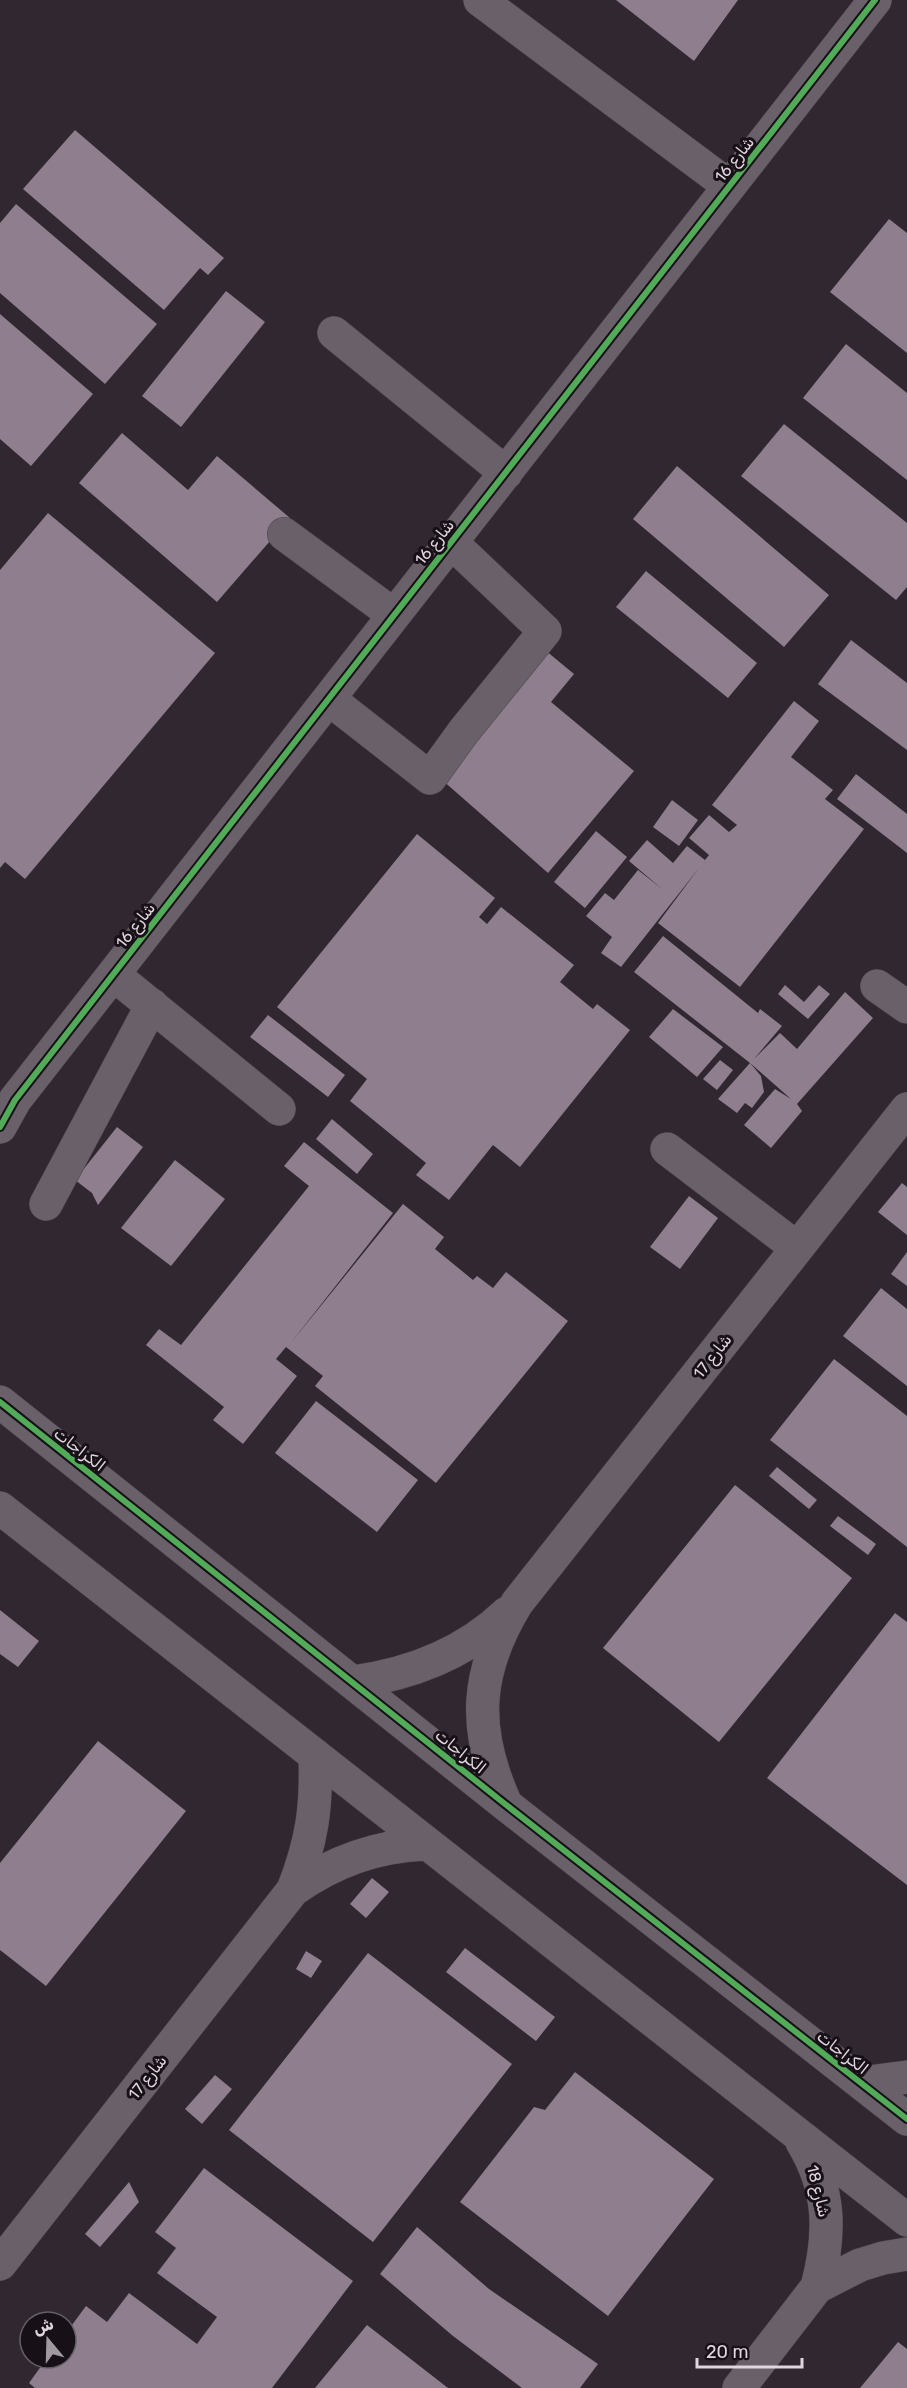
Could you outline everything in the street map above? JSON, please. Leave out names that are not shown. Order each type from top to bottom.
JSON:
[{"type":"street","points":[[480,0],[729,186]]},
{"type":"street","name":"شارع 16","points":[[5,1114],[875,0]]},
{"type":"street","points":[[334,333],[506,472]]},
{"type":"street","points":[[284,534],[394,615]]},
{"type":"street","points":[[329,699],[430,778],[464,731],[545,631],[451,542]]},
{"type":"street","points":[[114,975],[279,1108]]},
{"type":"street","points":[[877,986],[907,1008]]},
{"type":"street","points":[[46,1204],[152,1005]]},
{"type":"street","name":"شارع 17","points":[[353,1682],[394,1675],[443,1658],[470,1643],[517,1603],[907,1108]]},
{"type":"street","points":[[667,1149],[796,1248]]},
{"type":"street","name":"الكراجات","points":[[0,1402],[505,1804],[907,2119]]},
{"type":"street","points":[[0,1508],[907,2220]]},
{"type":"street","name":"شارع 17","points":[[505,1804],[493,1776],[485,1747],[482,1717],[483,1687],[490,1657],[517,1603]]},
{"type":"street","name":"شارع 17","points":[[0,2264],[293,1890],[305,1860],[313,1830],[316,1793],[315,1755]]},
{"type":"street","name":"شارع 17","points":[[293,1890],[314,1876],[358,1855],[402,1845],[426,1844]]},
{"type":"street","points":[[861,2083],[907,2077]]},
{"type":"street","name":"شارع 18","points":[[739,2388],[817,2287],[824,2262],[827,2235],[826,2209],[820,2182],[810,2157],[796,2133]]},
{"type":"street","name":"شارع 18","points":[[817,2287],[860,2265],[907,2254]]},
{"type":"building","points":[[616,0],[738,0],[694,61]]},
{"type":"building","points":[[75,130],[224,258],[208,275],[200,268],[164,310],[23,189]]},
{"type":"building","points":[[16,204],[157,324],[105,384],[0,293],[0,223]]},
{"type":"building","points":[[889,219],[907,233],[907,353],[830,292]]},
{"type":"building","points":[[226,291],[265,322],[181,427],[142,396]]},
{"type":"building","points":[[0,314],[93,394],[31,466],[0,439]]},
{"type":"building","points":[[846,344],[907,393],[907,480],[803,398]]},
{"type":"building","points":[[784,424],[907,523],[907,587],[896,600],[741,476]]},
{"type":"building","points":[[122,433],[188,490],[217,456],[290,518],[217,602],[79,483]]},
{"type":"building","points":[[677,466],[829,595],[784,647],[633,519]]},
{"type":"building","points":[[48,513],[215,653],[25,879],[5,862],[0,868],[0,570]]},
{"type":"building","points":[[646,571],[757,663],[728,698],[616,607]]},
{"type":"building","points":[[851,640],[907,683],[907,750],[818,684]]},
{"type":"building","points":[[545,650],[574,674],[551,702],[634,771],[548,873],[441,779]]},
{"type":"building","points":[[794,701],[819,721],[791,757],[833,790],[825,799],[864,829],[740,987],[658,923],[699,868],[621,967],[601,953],[612,937],[586,916],[605,893],[614,900],[638,870],[662,889],[629,861],[647,840],[673,863],[687,846],[705,860],[709,855],[689,838],[709,815],[729,832],[737,825],[712,805]]},
{"type":"building","points":[[856,774],[907,814],[907,853],[837,799]]},
{"type":"building","points":[[672,800],[698,820],[679,846],[653,827]]},
{"type":"building","points":[[596,831],[627,857],[585,908],[554,882]]},
{"type":"building","points":[[417,834],[495,898],[479,917],[487,924],[501,907],[574,965],[560,982],[593,1009],[597,1004],[630,1030],[520,1167],[493,1145],[449,1200],[416,1175],[426,1163],[350,1101],[367,1079],[277,1007]]},
{"type":"building","points":[[663,936],[758,1013],[760,1009],[782,1026],[754,1059],[780,1033],[797,1049],[845,992],[873,1018],[797,1104],[802,1111],[771,1148],[744,1125],[775,1089],[791,1099],[750,1063],[634,972]]},
{"type":"building","points":[[785,985],[804,1002],[819,985],[830,994],[808,1019],[778,994]]},
{"type":"building","points":[[673,1009],[723,1047],[697,1077],[649,1037]]},
{"type":"building","points":[[268,1015],[345,1075],[328,1097],[250,1037]]},
{"type":"building","points":[[720,1060],[733,1070],[717,1090],[703,1079]]},
{"type":"building","points":[[750,1063],[761,1076],[764,1092],[752,1108],[745,1103],[737,1113],[718,1099]]},
{"type":"building","points":[[332,1119],[373,1154],[357,1174],[316,1139]]},
{"type":"building","points":[[117,1127],[143,1147],[98,1205],[92,1193],[75,1180]]},
{"type":"building","points":[[304,1142],[393,1213],[290,1344],[403,1204],[444,1237],[435,1249],[473,1280],[477,1276],[493,1288],[506,1272],[568,1321],[436,1483],[315,1386],[323,1376],[286,1347],[276,1359],[297,1376],[243,1444],[213,1420],[224,1407],[146,1345],[159,1329],[181,1345],[309,1186],[284,1166]]},
{"type":"building","points":[[175,1160],[225,1199],[171,1266],[121,1228]]},
{"type":"building","points":[[902,1183],[907,1187],[907,1235],[878,1212]]},
{"type":"building","points":[[689,1196],[718,1218],[680,1269],[650,1247]]},
{"type":"building","points":[[907,1252],[907,1286],[891,1274]]},
{"type":"building","points":[[881,1288],[907,1309],[907,1386],[843,1336]]},
{"type":"building","points":[[834,1359],[907,1416],[907,1547],[770,1440]]},
{"type":"building","points":[[316,1401],[418,1480],[377,1532],[275,1453]]},
{"type":"building","points":[[777,1467],[817,1500],[809,1509],[769,1476]]},
{"type":"building","points":[[735,1485],[852,1578],[719,1742],[603,1648]]},
{"type":"building","points":[[838,1516],[876,1544],[868,1555],[830,1526]]},
{"type":"building","points":[[0,1610],[39,1641],[18,1667],[0,1654]]},
{"type":"building","points":[[895,1613],[907,1622],[907,1885],[767,1778]]},
{"type":"building","points":[[98,1741],[186,1811],[46,1986],[0,1950],[0,1863]]},
{"type":"building","points":[[372,1878],[389,1892],[366,1918],[350,1904]]},
{"type":"building","points":[[465,1948],[555,2017],[536,2041],[446,1972]]},
{"type":"building","points":[[306,1951],[322,1961],[311,1978],[296,1969]]},
{"type":"building","points":[[368,1953],[512,2064],[373,2242],[229,2130]]},
{"type":"building","points":[[575,2072],[714,2179],[608,2316],[460,2202],[534,2107],[545,2110]]},
{"type":"building","points":[[215,2075],[232,2089],[202,2124],[185,2109]]},
{"type":"building","points":[[204,2168],[353,2281],[272,2388],[35,2388],[29,2383],[38,2370],[78,2370],[78,2317],[86,2306],[107,2322],[129,2293],[197,2344],[217,2317],[157,2273],[176,2248],[155,2232]]},
{"type":"building","points":[[129,2182],[139,2202],[100,2247],[85,2234]]},
{"type":"building","points":[[417,2227],[489,2289],[598,2364],[580,2388],[522,2388],[453,2336],[380,2274]]},
{"type":"building","points":[[367,2325],[448,2388],[315,2388]]},
{"type":"building","points":[[898,2342],[907,2349],[907,2388],[860,2388]]},
{"type":"cycle path","points":[[0,1127],[15,1100],[875,0]]},
{"type":"cycle path","points":[[0,1402],[505,1804],[907,2119]]}]
